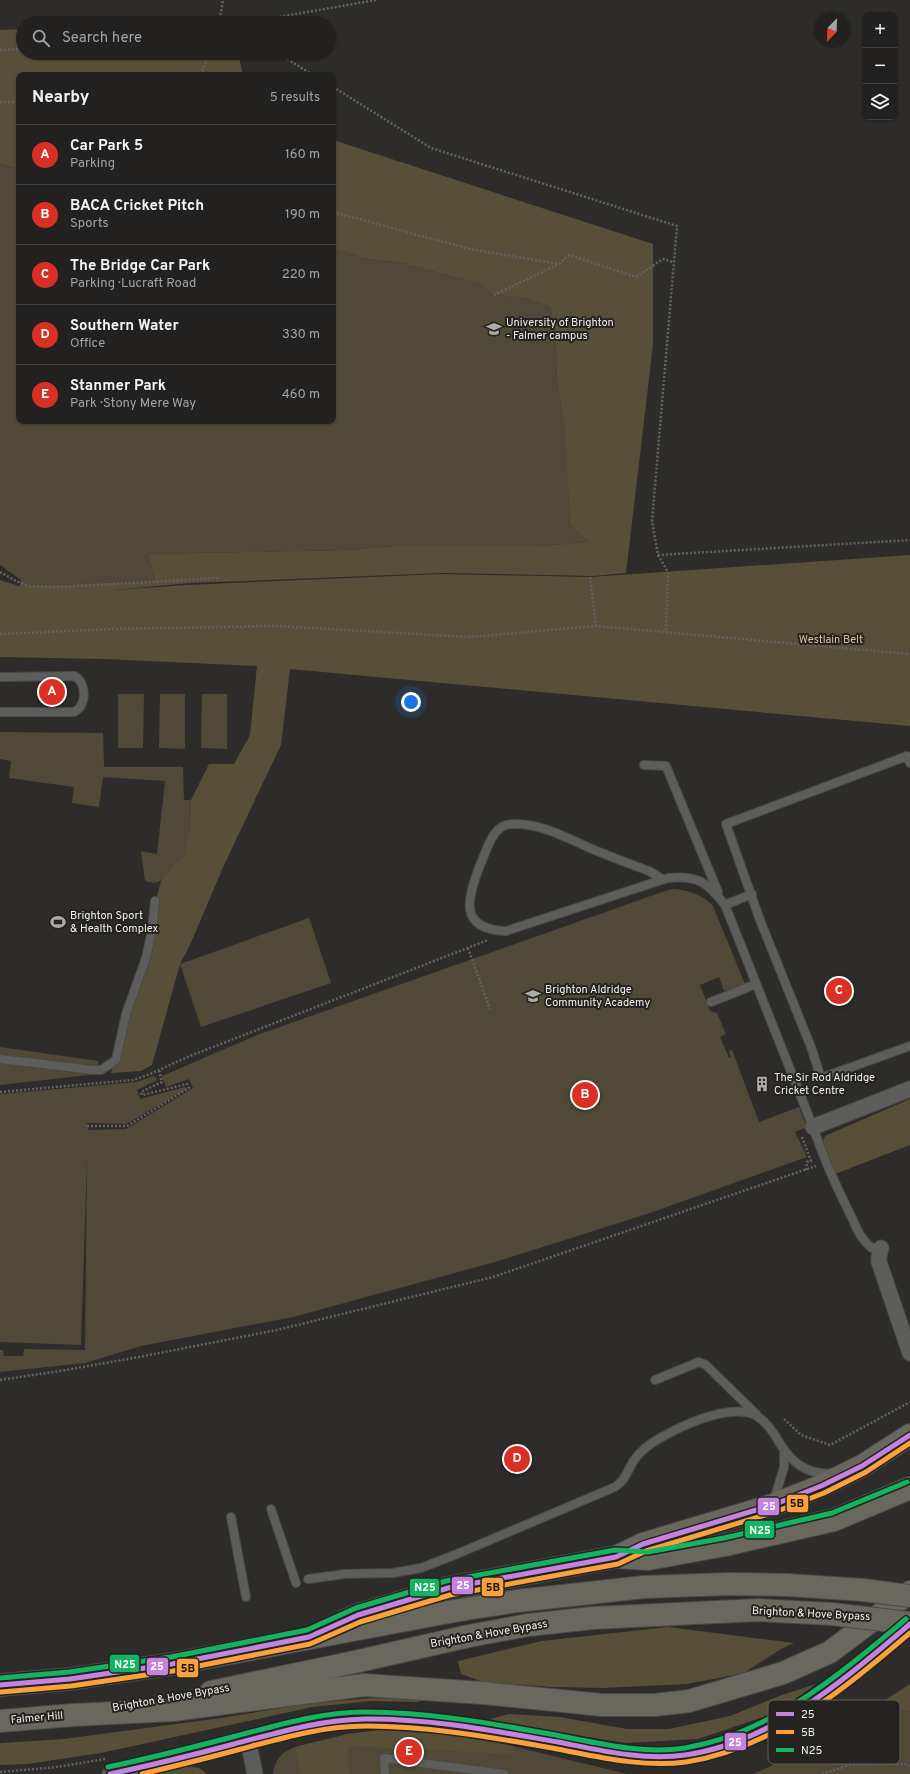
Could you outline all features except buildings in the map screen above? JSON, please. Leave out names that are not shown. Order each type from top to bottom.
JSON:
[{"type":"highway","points":[[309,1637],[358,1615],[448,1588],[616,1556],[643,1544],[773,1505],[862,1466],[910,1435]]},
{"type":"highway","points":[[616,1556],[648,1559],[725,1545],[834,1520],[910,1488]]},
{"type":"highway","points":[[0,1685],[70,1679],[172,1664],[309,1637],[517,1601],[644,1587],[729,1584],[788,1585],[863,1590],[910,1596]]},
{"type":"highway","points":[[73,1715],[173,1710],[364,1685],[483,1693],[602,1706],[655,1705],[689,1701],[783,1673],[830,1652],[910,1592]]},
{"type":"highway","name":"Brighton & Hove Bypass","points":[[73,1715],[213,1692],[469,1636],[528,1625],[594,1618],[758,1610],[832,1614],[910,1623]]},
{"type":"highway","name":"Falmer Hill","points":[[0,1721],[73,1715]]},
{"type":"street","points":[[813,1127],[910,1089]]},
{"type":"street","points":[[881,1248],[878,1256],[879,1262],[910,1353]]},
{"type":"street","points":[[811,1700],[870,1658],[910,1623]]},
{"type":"street","points":[[110,1774],[310,1724],[362,1719],[415,1720],[464,1726],[625,1753],[663,1756],[700,1752],[739,1741],[768,1726]]},
{"type":"street","points":[[248,1740],[255,1774]]},
{"type":"lane","points":[[0,677],[75,676],[81,682],[84,689],[84,699],[81,707],[74,712],[0,712]]},
{"type":"lane","points":[[910,763],[907,756],[726,824],[786,985],[811,1047],[821,1078],[910,1046]]},
{"type":"lane","points":[[644,765],[666,766],[756,984],[813,1127],[825,1163],[858,1233],[872,1248],[881,1248]]},
{"type":"lane","points":[[662,879],[649,871],[544,830],[522,824],[506,825],[494,833],[490,841],[472,886],[468,904],[473,916],[479,924],[488,928],[506,931],[662,879],[679,877],[703,882],[711,887],[722,901]]},
{"type":"lane","points":[[722,901],[752,894]]},
{"type":"lane","points":[[0,1059],[93,1070],[101,1070],[116,1060],[126,1014],[149,945],[152,931],[154,901]]},
{"type":"lane","points":[[711,1002],[756,984]]},
{"type":"lane","points":[[655,1380],[695,1363],[702,1363],[762,1420],[774,1433],[784,1451],[801,1467],[812,1472],[843,1475]]},
{"type":"lane","points":[[308,1579],[345,1574],[393,1573],[431,1564],[615,1487],[622,1481],[634,1460],[645,1448],[662,1436],[685,1426],[726,1412],[745,1412],[762,1420]]},
{"type":"lane","points":[[773,1505],[782,1476],[785,1459],[784,1451]]},
{"type":"lane","points":[[271,1509],[296,1583]]},
{"type":"lane","points":[[231,1517],[246,1597]]},
{"type":"lane","points":[[385,1774],[384,1758],[504,1774]]},
{"type":"path","points":[[221,16],[223,0]]},
{"type":"path","points":[[284,16],[376,0]]},
{"type":"path","points":[[0,50],[16,49]]},
{"type":"path","points":[[202,72],[206,60]]},
{"type":"path","points":[[288,60],[308,72]]},
{"type":"path","points":[[336,90],[431,148],[677,226],[652,521],[658,555],[668,572],[666,632]]},
{"type":"path","points":[[0,102],[16,102]]},
{"type":"path","points":[[336,213],[470,249],[559,264]]},
{"type":"path","points":[[494,295],[559,264],[569,255],[636,277],[663,259],[674,262]]},
{"type":"path","points":[[658,555],[910,540]]},
{"type":"path","points":[[0,572],[29,586],[58,586],[220,578]]},
{"type":"path","points":[[590,577],[596,626]]},
{"type":"path","points":[[0,634],[114,628],[276,626],[469,637],[596,626],[910,654]]},
{"type":"path","points":[[0,1092],[133,1080],[148,1076],[159,1070],[514,929]]},
{"type":"path","points":[[468,948],[490,1009]]},
{"type":"path","points":[[87,1126],[127,1126],[189,1088],[188,1084],[142,1095],[141,1092],[162,1082],[159,1070]]},
{"type":"path","points":[[0,1380],[125,1360],[276,1330],[493,1277],[806,1170]]},
{"type":"path","points":[[784,1419],[801,1435],[830,1445],[910,1402]]},
{"type":"path","points":[[5,1773],[57,1767],[107,1758]]},
{"type":"path","points":[[822,1774],[850,1765],[905,1764],[910,1766]]},
{"type":"path","points":[[0,1772],[9,1774]]},
{"type":"shaded area","name":"University of Brighton - Falmer campus","points":[[0,164],[16,168],[16,424],[336,424],[336,250],[368,259],[402,263],[481,284],[494,295],[525,298],[550,307],[555,329],[557,379],[566,439],[570,525],[589,542],[541,546],[394,546],[348,550],[148,554],[155,581],[29,586],[20,584],[21,580],[0,565]]},
{"type":"shaded area","points":[[118,694],[144,694],[143,748],[118,748]]},
{"type":"shaded area","points":[[160,694],[185,694],[185,749],[159,748]]},
{"type":"shaded area","points":[[202,694],[227,694],[227,749],[201,748]]},
{"type":"shaded area","points":[[0,732],[103,733],[104,767],[183,767],[184,800],[191,800],[189,838],[183,858],[172,866],[166,875],[158,882],[155,883],[145,881],[141,851],[157,854],[165,781],[103,777],[99,807],[72,803],[74,787],[9,778],[11,761],[0,759]]},
{"type":"shaded area","points":[[673,889],[694,893],[704,898],[713,906],[745,984],[724,991],[719,977],[700,985],[710,1011],[717,1013],[726,1034],[720,1037],[729,1058],[731,1057],[729,1051],[732,1050],[759,1122],[799,1107],[807,1127],[795,1132],[807,1157],[650,1213],[495,1262],[293,1317],[141,1346],[85,1363],[0,1372],[0,1350],[3,1350],[4,1356],[23,1356],[24,1349],[85,1350],[87,1159],[81,1345],[0,1342],[0,1094],[136,1082],[154,1076],[157,1080],[137,1090],[140,1099],[185,1087],[187,1089],[126,1124],[87,1123],[88,1130],[126,1129],[193,1088],[189,1079],[166,1087],[162,1076],[257,1035]]},
{"type":"shaded area","points":[[309,918],[331,983],[201,1027],[180,964]]},
{"type":"shaded area","points":[[0,1047],[98,1061],[98,1074],[0,1085]]},
{"type":"shaded area","points":[[900,1709],[910,1712],[910,1774],[753,1774],[776,1764],[900,1764]]},
{"type":"shaded area","points":[[389,1730],[483,1739],[627,1774],[273,1774],[277,1760],[287,1751],[295,1747],[348,1734]]},
{"type":"green space","points":[[16,29],[16,60],[240,60],[242,72],[16,72],[16,168],[0,164],[0,30]]},
{"type":"green space","name":"Westlain Belt","points":[[336,141],[653,244],[653,345],[626,573],[593,576],[444,573],[190,583],[113,590],[187,585],[441,574],[590,577],[910,555],[910,726],[290,669],[281,745],[224,865],[190,945],[180,964],[152,1065],[141,1071],[111,1073],[161,881],[174,864],[182,859],[185,852],[190,827],[191,800],[209,764],[234,764],[250,735],[257,666],[104,659],[0,657],[0,580],[19,586],[20,584],[29,586],[155,581],[148,554],[348,550],[393,546],[541,546],[589,542],[570,525],[565,434],[557,379],[555,329],[550,307],[525,298],[494,295],[481,284],[402,263],[368,259],[336,250]]},
{"type":"green space","points":[[910,1099],[910,1145],[835,1174],[822,1144],[825,1136]]},
{"type":"green space","points":[[668,1627],[794,1643],[781,1649],[744,1673],[687,1684],[603,1688],[552,1687],[483,1682],[461,1674],[458,1661],[542,1641]]},
{"type":"green space","points":[[816,1684],[794,1700],[770,1700]]},
{"type":"green space","points":[[910,1684],[910,1712],[900,1709],[900,1700],[885,1700]]},
{"type":"green space","points":[[372,1698],[419,1699],[419,1702],[372,1701],[312,1707],[101,1753],[27,1764],[0,1765],[0,1743],[64,1739],[221,1718],[311,1703]]},
{"type":"green space","points":[[768,1701],[768,1715],[698,1739],[626,1743],[509,1725],[490,1719],[509,1714],[560,1717],[627,1729],[669,1729],[730,1716]]},
{"type":"green space","points":[[386,1729],[451,1735],[515,1747],[512,1754],[349,1746],[349,1774],[300,1774],[295,1747],[348,1734]]},
{"type":"green space","points":[[181,1767],[198,1768],[206,1774],[157,1774]]},
{"type":"transit line","name":"25","points":[[0,1685],[70,1679],[172,1664],[309,1637],[358,1615],[448,1588],[616,1557],[643,1544],[773,1505],[821,1486],[862,1466],[910,1435]]},
{"type":"transit line","name":"5B","points":[[1,1692],[71,1686],[173,1671],[310,1644],[360,1622],[450,1595],[618,1564],[646,1551],[775,1512],[824,1493],[866,1472],[910,1443]]},
{"type":"transit line","name":"N25","points":[[0,1678],[69,1672],[171,1657],[307,1630],[356,1608],[446,1581],[615,1550],[648,1552],[724,1538],[832,1513],[907,1482]]},
{"type":"transit line","name":"N25","points":[[800,1700],[830,1680],[906,1619]]},
{"type":"transit line","name":"25","points":[[814,1700],[860,1666],[910,1624]]},
{"type":"transit line","name":"5B","points":[[826,1700],[860,1675],[910,1633]]},
{"type":"transit line","name":"N25","points":[[108,1767],[300,1720],[332,1714],[389,1712],[435,1716],[481,1722],[618,1747],[652,1750],[685,1748],[717,1741],[747,1730],[768,1719]]},
{"type":"transit line","name":"25","points":[[110,1774],[314,1724],[347,1720],[388,1719],[437,1723],[558,1742],[621,1754],[653,1757],[685,1755],[717,1748],[748,1737],[768,1727]]},
{"type":"transit line","name":"5B","points":[[142,1774],[303,1733],[334,1728],[390,1726],[436,1730],[483,1736],[602,1758],[653,1763],[686,1762],[718,1755],[749,1744],[768,1735]]},
{"type":"place","name":"University of Brighton - Falmer campus","points":[[494,329]]},
{"type":"place","name":"Car Park 5","points":[[52,692]]},
{"type":"place","name":"Brighton Sport & Health Complex","points":[[58,922]]},
{"type":"place","name":"The Bridge Car Park","points":[[839,991]]},
{"type":"place","name":"Brighton Aldridge Community Academy","points":[[533,996]]},
{"type":"place","name":"The Sir Rod Aldridge Cricket Centre","points":[[762,1084]]},
{"type":"place","name":"BACA Cricket Pitch","points":[[585,1095]]},
{"type":"place","name":"Southern Water","points":[[517,1459]]},
{"type":"place","name":"Stanmer Park","points":[[409,1752]]}]
